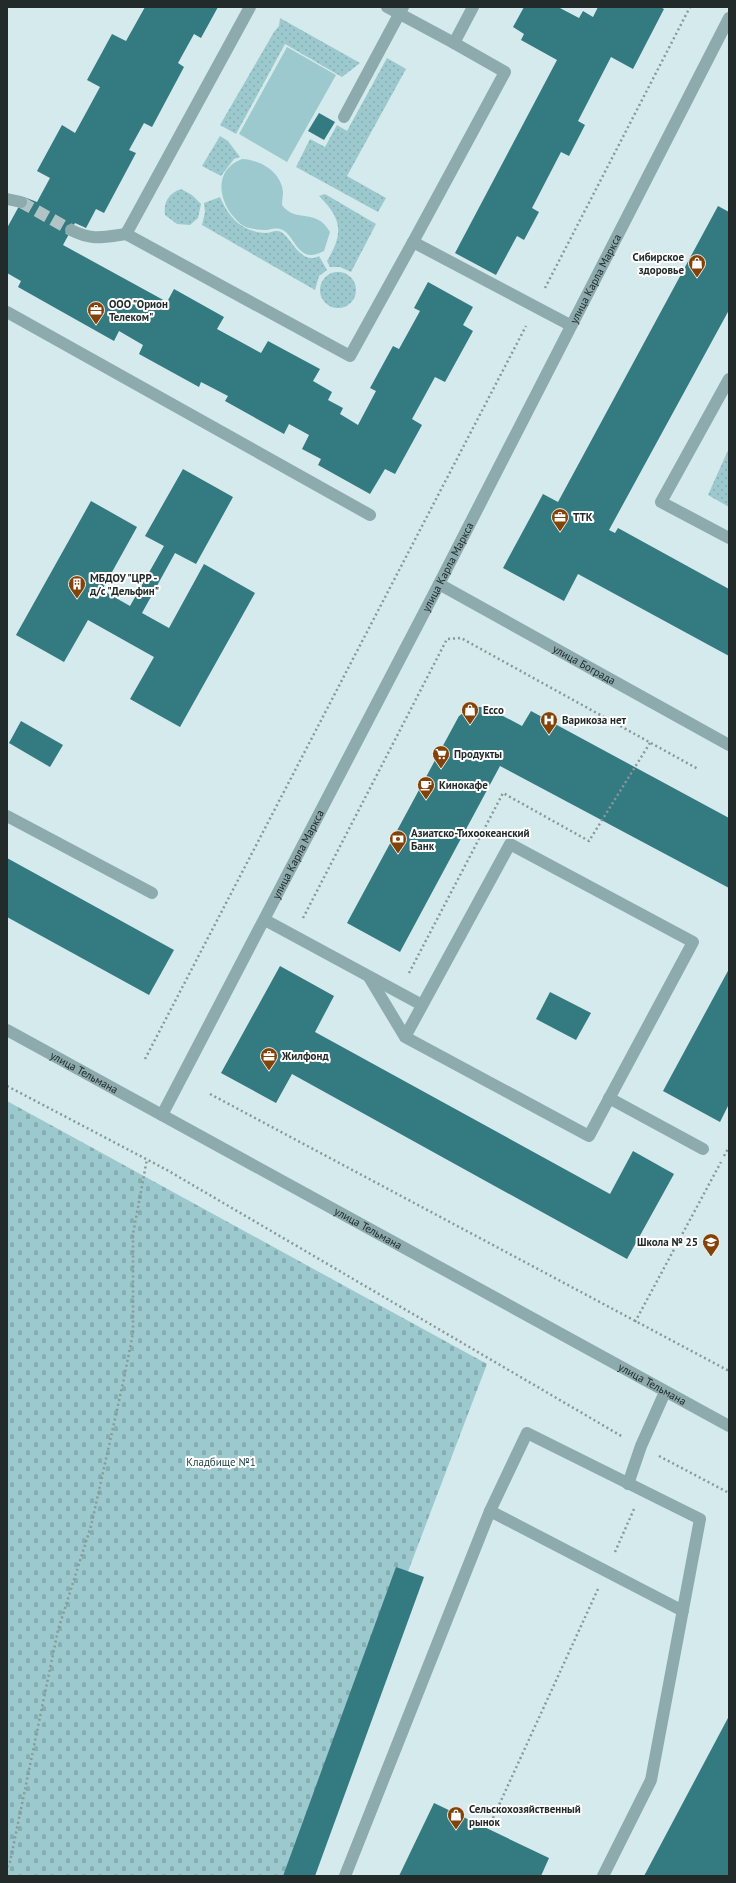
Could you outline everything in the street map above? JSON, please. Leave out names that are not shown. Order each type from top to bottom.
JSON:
[{"type":"street","points":[[126,234],[250,7]]},
{"type":"street","points":[[71,230],[83,237],[97,238],[126,234],[350,356],[506,72],[454,43],[401,10],[387,7]]},
{"type":"street","points":[[454,43],[474,7]]},
{"type":"street","points":[[344,117],[401,10]]},
{"type":"street","name":"улица Карла Маркса","points":[[162,1115],[439,584],[570,325],[728,21]]},
{"type":"street","points":[[7,199],[21,202]]},
{"type":"street","points":[[413,242],[570,325]]},
{"type":"street","points":[[7,312],[370,516]]},
{"type":"street","points":[[729,379],[661,502],[729,538]]},
{"type":"street","name":"улица Бограда","points":[[439,584],[729,745]]},
{"type":"street","points":[[7,816],[152,893]]},
{"type":"street","points":[[369,977],[405,1037],[589,1136],[693,942],[510,844],[405,1037]]},
{"type":"street","points":[[265,920],[422,1005]]},
{"type":"street","name":"улица Тельмана","points":[[7,1030],[729,1426]]},
{"type":"street","points":[[609,1098],[703,1149]]},
{"type":"street","points":[[628,1484],[641,1446],[665,1392]]},
{"type":"street","points":[[345,1876],[490,1512],[527,1433],[700,1519],[651,1780],[604,1876]]},
{"type":"street","points":[[490,1512],[683,1611]]},
{"type":"path","points":[[145,1059],[536,307],[690,7]]},
{"type":"path","points":[[306,922],[302,917],[447,639],[461,638],[698,769]]},
{"type":"path","points":[[402,971],[409,973],[503,793],[589,841],[650,743]]},
{"type":"path","points":[[7,1086],[147,1159],[590,1418]]},
{"type":"path","points":[[210,1094],[729,1371]]},
{"type":"path","points":[[635,1322],[729,1147]]},
{"type":"path","points":[[7,1867],[58,1630],[91,1526],[133,1333],[133,1234],[147,1159]]},
{"type":"path","points":[[493,1818],[658,1455]]},
{"type":"green space","points":[[280,18],[360,63],[342,77],[285,44],[236,134],[220,125],[274,32],[279,26]]},
{"type":"green space","points":[[287,47],[336,75],[287,162],[239,134]]},
{"type":"green space","points":[[387,58],[406,69],[347,176],[386,198],[378,212],[296,167],[310,139],[325,147],[337,125],[347,131]]},
{"type":"green space","points":[[220,136],[228,141],[240,157],[234,159],[221,176],[202,166]]},
{"type":"green space","points":[[242,159],[263,165],[274,173],[283,192],[282,205],[288,211],[293,214],[312,217],[324,224],[330,232],[324,251],[315,255],[302,252],[290,236],[280,229],[265,230],[246,227],[232,215],[227,207],[222,191],[223,176],[233,163]]},
{"type":"green space","points":[[181,189],[192,195],[201,204],[198,218],[190,225],[177,224],[165,215],[166,202],[173,193]]},
{"type":"green space","points":[[325,194],[376,224],[351,272],[340,267],[330,267],[327,261],[336,242],[338,227],[332,212],[319,196]]},
{"type":"green space","points":[[220,197],[232,217],[243,227],[258,232],[281,232],[302,254],[313,258],[319,256],[327,270],[319,276],[315,290],[202,225],[205,212],[204,203]]},
{"type":"green space","points":[[342,272],[351,277],[355,283],[355,297],[351,303],[342,308],[334,308],[325,303],[321,297],[320,286],[325,277],[331,273]]},
{"type":"green space","points":[[729,448],[729,507],[708,495]]},
{"type":"green space","name":"Кладбище №1","points":[[7,1101],[487,1364],[292,1876],[7,1876]]},
{"type":"building","points":[[145,7],[218,7],[201,38],[194,34],[178,63],[184,67],[152,127],[144,123],[129,150],[136,153],[104,213],[96,209],[86,228],[75,223],[63,245],[167,302],[174,289],[224,317],[217,329],[261,353],[268,341],[320,369],[313,381],[332,392],[328,400],[343,408],[340,414],[358,425],[376,391],[370,388],[393,346],[399,349],[420,311],[414,308],[428,282],[473,307],[463,325],[473,331],[445,382],[435,377],[412,419],[422,425],[395,474],[385,469],[370,494],[318,465],[321,459],[302,449],[309,435],[289,424],[284,434],[225,401],[228,396],[201,382],[199,387],[139,354],[143,345],[119,331],[114,341],[18,287],[21,281],[7,273],[7,228],[24,197],[37,202],[50,178],[37,171],[62,125],[75,133],[100,87],[87,80],[112,34],[126,41]]},
{"type":"building","points":[[524,7],[558,7],[579,18],[583,11],[593,17],[598,7],[660,7],[664,9],[633,69],[611,57],[578,121],[585,125],[569,156],[561,152],[532,208],[539,212],[524,240],[517,236],[496,275],[455,253],[557,60],[521,40],[524,34],[513,27]]},
{"type":"building","points":[[319,113],[335,122],[324,140],[308,131]]},
{"type":"building","points":[[718,206],[729,212],[729,310],[609,530],[615,533],[618,528],[729,589],[729,656],[578,574],[564,601],[503,568],[543,494],[558,502]]},
{"type":"building","name":"МБДОУ \"ЦРР - д/с \"Дельфин\"","points":[[183,469],[233,497],[196,564],[175,553],[142,613],[169,628],[204,564],[255,593],[180,727],[130,699],[154,657],[88,620],[64,662],[16,635],[91,501],[137,527],[102,590],[130,606],[164,546],[145,536]]},
{"type":"building","points":[[471,707],[486,707],[522,726],[531,711],[729,818],[729,888],[500,766],[400,952],[347,923],[459,716]]},
{"type":"building","points":[[21,721],[63,745],[50,767],[9,743]]},
{"type":"building","points":[[7,858],[174,950],[149,995],[7,917]]},
{"type":"building","points":[[280,966],[334,996],[315,1032],[610,1194],[633,1151],[674,1174],[627,1259],[292,1074],[276,1103],[221,1073]]},
{"type":"building","points":[[729,969],[729,1104],[720,1122],[663,1091]]},
{"type":"building","points":[[550,992],[591,1013],[576,1040],[536,1019]]},
{"type":"building","points":[[396,1567],[424,1577],[315,1876],[283,1876]]},
{"type":"building","points":[[729,1716],[729,1876],[644,1876]]},
{"type":"building","name":"Сельскохозяйственный рынок","points":[[434,1803],[549,1858],[541,1876],[399,1876]]},
{"type":"tunnel","points":[[21,202],[71,230]]},
{"type":"place","name":"Сибирское здоровье","points":[[697,278]]},
{"type":"place","name":"ООО \"Орион Телеком\"","points":[[96,325]]},
{"type":"place","name":"ТТК","points":[[560,532]]},
{"type":"place","name":"МБДОУ \"ЦРР - д/с \"Дельфин\"","points":[[77,599]]},
{"type":"place","name":"Ecco","points":[[470,725]]},
{"type":"place","name":"Варикоза нет","points":[[549,735]]},
{"type":"place","name":"Продукты","points":[[441,769]]},
{"type":"place","name":"Кинокафе","points":[[426,800]]},
{"type":"place","name":"Азиатско-Тихоокеанский Банк","points":[[398,854]]},
{"type":"place","name":"Жилфонд","points":[[269,1071]]},
{"type":"place","name":"Школа № 25","points":[[711,1257]]},
{"type":"place","name":"Сельскохозяйственный рынок","points":[[456,1830]]}]
